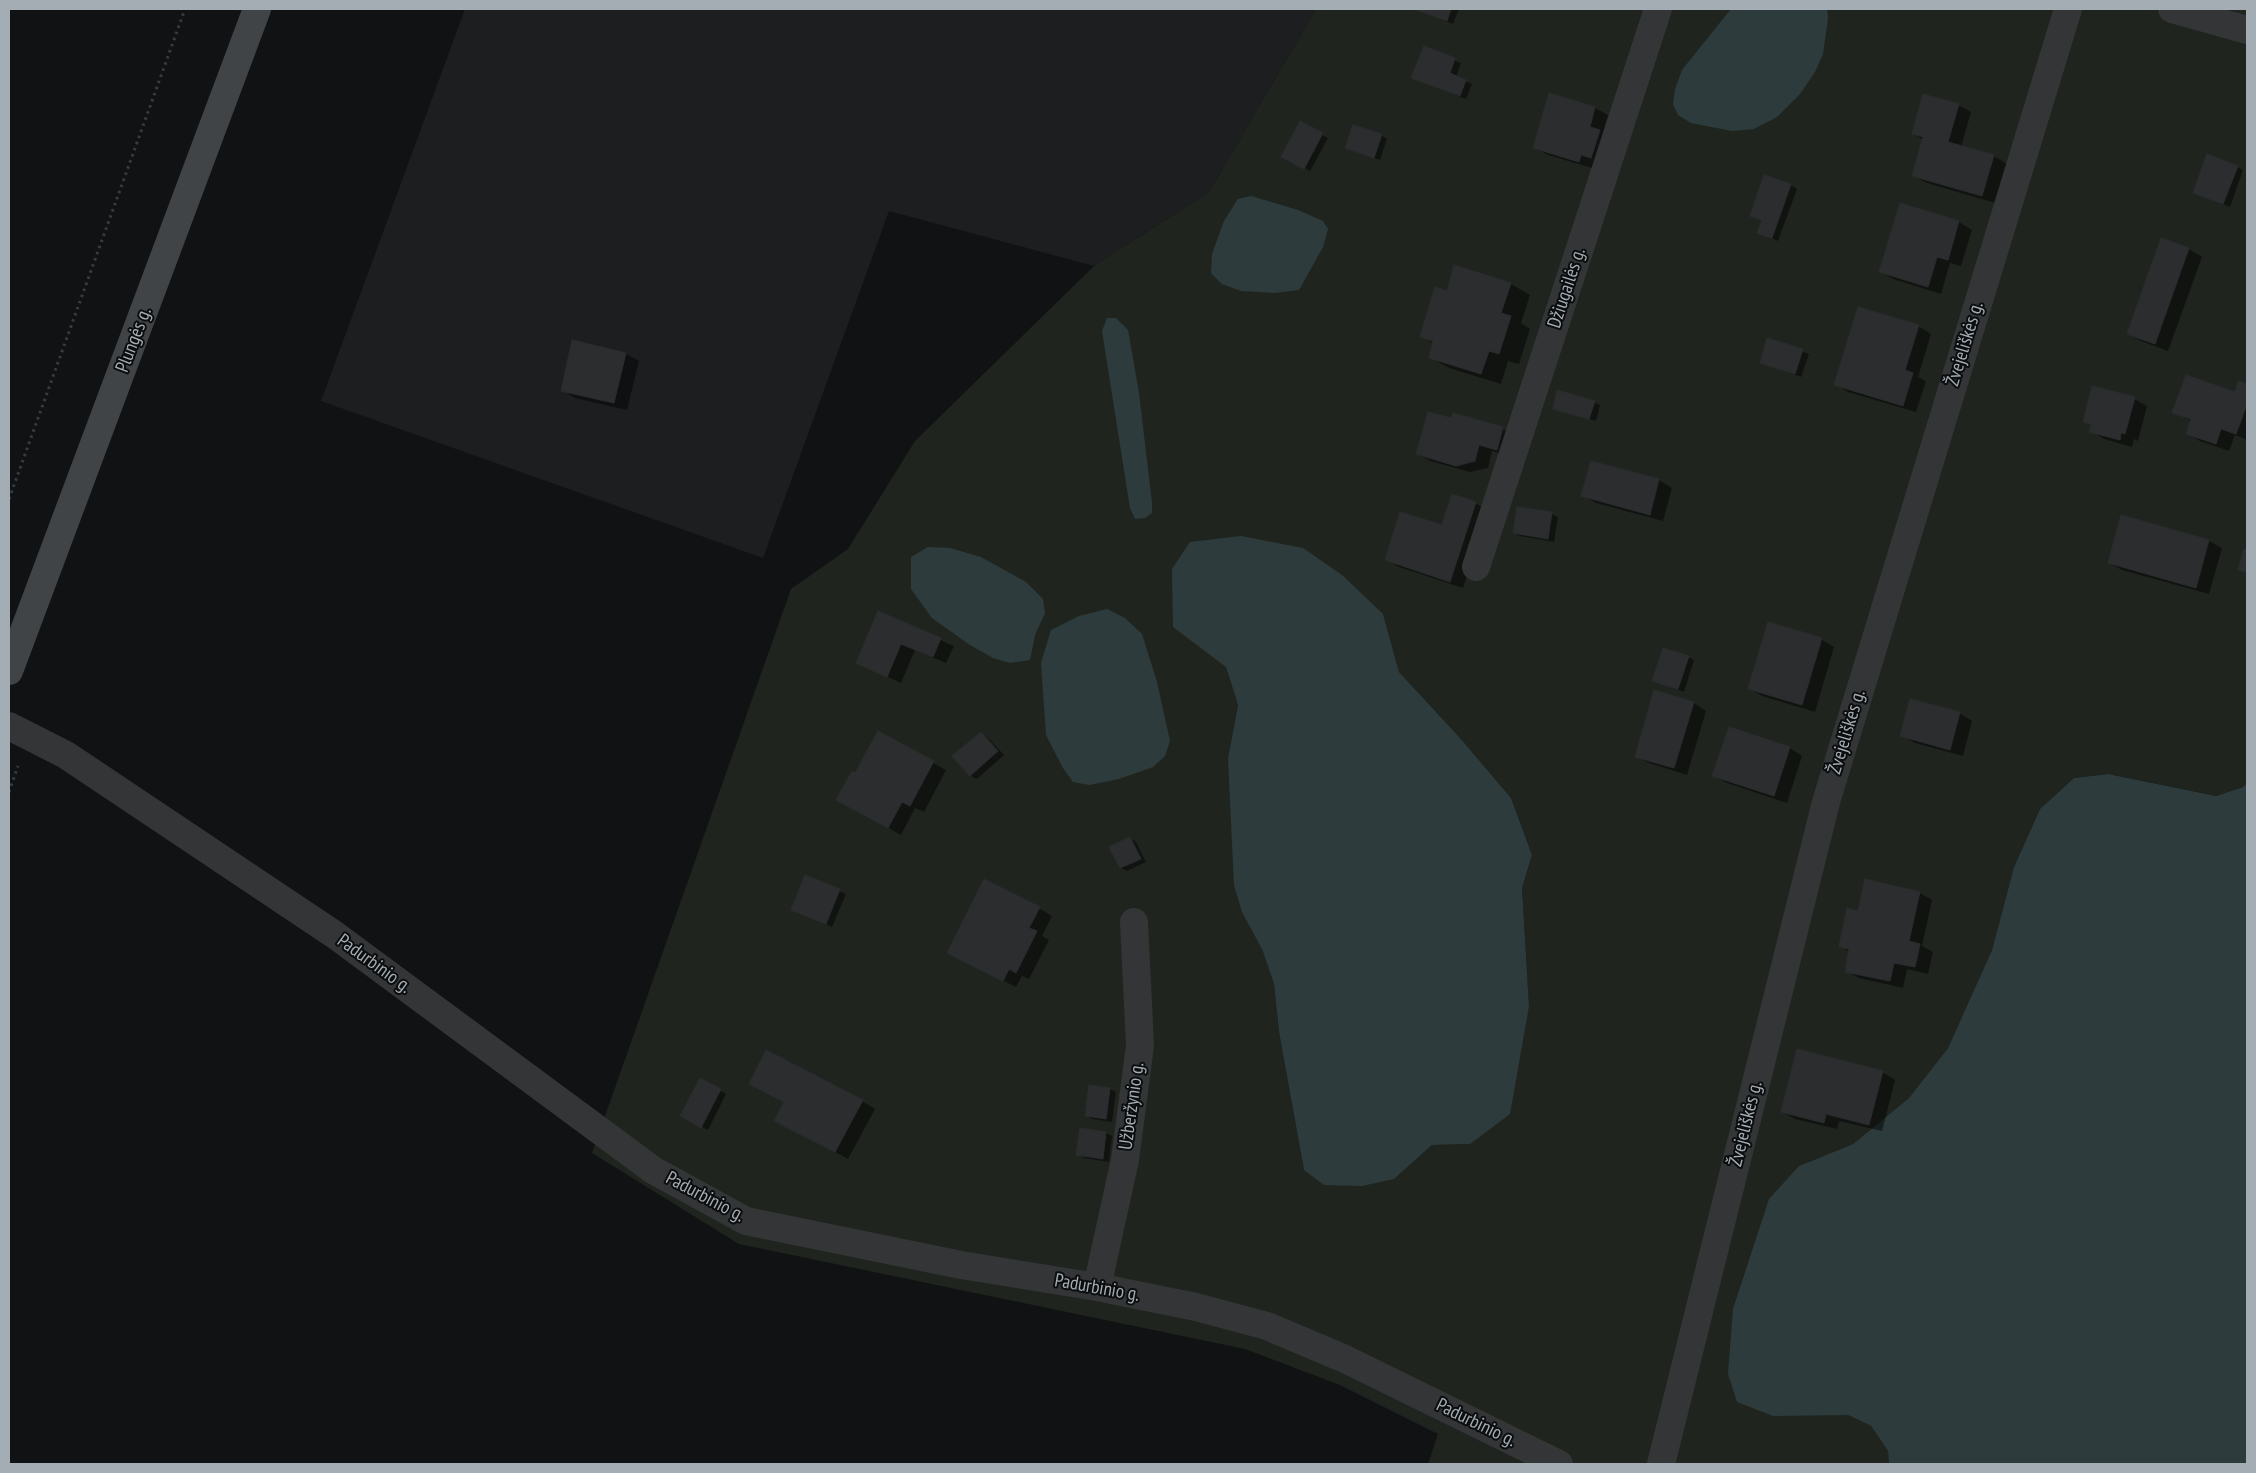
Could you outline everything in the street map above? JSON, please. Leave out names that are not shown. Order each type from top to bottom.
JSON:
[{"type":"main road","name":"Plungės g.","points":[[9,671],[257,9]]},
{"type":"street","name":"Džiugailės g.","points":[[1476,567],[1658,9]]},
{"type":"street","name":"Žvejeliškės g.","points":[[1661,1464],[1826,802],[2068,9]]},
{"type":"street","points":[[2172,9],[2247,30]]},
{"type":"street","name":"Padurbinio g.","points":[[9,726],[66,755],[335,935],[653,1170],[746,1221],[961,1265],[1097,1287],[1196,1307],[1267,1326],[1345,1359],[1559,1464]]},
{"type":"street","name":"Užberžynio g.","points":[[1097,1287],[1125,1160],[1140,1046],[1134,922]]},
{"type":"path","points":[[9,499],[184,9]]},
{"type":"shaded area","points":[[465,9],[1316,9],[1209,192],[1094,266],[889,211],[763,558],[321,401]]},
{"type":"shaded area","points":[[1316,9],[2247,9],[2247,783],[2243,787],[2216,796],[2108,774],[2074,778],[2040,809],[2014,867],[1992,950],[1948,1048],[1909,1098],[1853,1144],[1799,1166],[1814,1415],[1848,1415],[1871,1426],[1888,1451],[1889,1464],[1428,1464],[1438,1434],[1340,1385],[1245,1349],[739,1244],[592,1153],[791,589],[848,549],[915,441],[1094,266],[1209,192]],"holes":[[[1383,614],[1399,672],[1461,739],[1511,798],[1532,855],[1522,888],[1529,1006],[1470,1144],[1432,1145],[1394,1179],[1304,1170],[1279,1032],[1274,984],[1262,949],[1228,758],[1238,705],[1226,667]]]},
{"type":"shaded area","points":[[1731,9],[1827,9],[1828,18],[1823,54],[1815,72],[1800,94],[1777,117],[1754,129],[1732,131],[1691,123],[1678,115],[1673,104],[1675,89],[1682,70]]},
{"type":"shaded area","points":[[1251,196],[1298,210],[1323,221],[1328,229],[1323,247],[1299,290],[1275,293],[1241,291],[1222,284],[1211,273],[1212,254],[1224,221],[1238,199]]},
{"type":"shaded area","points":[[1107,318],[1116,318],[1128,330],[1139,393],[1152,503],[1152,513],[1145,518],[1135,519],[1130,508],[1102,331]]},
{"type":"shaded area","points":[[1241,536],[1303,548],[1342,575],[1383,614],[1399,672],[1461,739],[1511,798],[1532,855],[1522,888],[1529,1006],[1510,1114],[1470,1144],[1432,1145],[1394,1179],[1362,1186],[1324,1185],[1304,1170],[1279,1032],[1274,984],[1262,949],[1242,912],[1234,885],[1228,758],[1238,705],[1226,667],[1173,627],[1172,569],[1190,542]]},
{"type":"shaded area","points":[[928,547],[950,548],[981,557],[1026,582],[1043,599],[1045,613],[1035,635],[1030,660],[1010,663],[993,658],[970,645],[932,618],[911,589],[911,557]]},
{"type":"shaded area","points":[[1107,609],[1125,618],[1142,634],[1157,682],[1170,741],[1165,756],[1153,767],[1119,779],[1089,785],[1073,782],[1063,768],[1046,735],[1041,663],[1051,630],[1079,616]]},
{"type":"shaded area","points":[[2108,774],[2216,796],[2243,787],[2247,783],[2247,1464],[1889,1464],[1888,1451],[1871,1426],[1848,1415],[1773,1416],[1737,1402],[1728,1374],[1733,1309],[1769,1199],[1799,1166],[1853,1144],[1909,1098],[1948,1048],[1992,950],[2014,867],[2040,809],[2074,778]]},
{"type":"building","points":[[1414,9],[1451,9],[1447,21]]},
{"type":"building","points":[[1424,46],[1455,58],[1450,73],[1466,80],[1460,96],[1411,78]]},
{"type":"building","points":[[1549,93],[1595,107],[1590,127],[1600,130],[1591,158],[1581,155],[1579,162],[1533,148]]},
{"type":"building","points":[[1923,94],[1959,104],[1948,142],[1994,155],[1982,196],[1912,176],[1923,137],[1912,134]]},
{"type":"building","points":[[1300,121],[1323,133],[1304,169],[1281,157]]},
{"type":"building","points":[[1353,125],[1382,134],[1374,158],[1345,148]]},
{"type":"building","points":[[2207,154],[2238,166],[2223,204],[2193,193]]},
{"type":"building","points":[[1764,175],[1791,184],[1772,238],[1757,233],[1762,220],[1750,216]]},
{"type":"building","points":[[1900,203],[1959,221],[1948,260],[1937,257],[1928,287],[1879,272]]},
{"type":"building","points":[[2161,238],[2189,248],[2155,344],[2127,334]]},
{"type":"building","points":[[1454,265],[1511,283],[1501,313],[1511,316],[1499,354],[1489,351],[1481,374],[1429,358],[1433,341],[1420,337],[1435,287],[1447,291]]},
{"type":"building","points":[[1858,307],[1919,325],[1905,370],[1913,373],[1903,406],[1834,385]]},
{"type":"building","points":[[1767,338],[1803,349],[1795,374],[1760,363]]},
{"type":"building","points":[[572,340],[626,353],[614,403],[561,391]]},
{"type":"building","points":[[2186,375],[2235,392],[2238,381],[2247,384],[2247,404],[2236,434],[2221,429],[2216,444],[2186,434],[2191,419],[2172,413]]},
{"type":"building","points":[[2092,386],[2135,397],[2125,434],[2121,433],[2120,440],[2089,432],[2091,424],[2083,422]]},
{"type":"building","points":[[1557,390],[1595,401],[1589,419],[1553,409]]},
{"type":"building","points":[[1428,412],[1451,418],[1453,413],[1503,427],[1497,450],[1479,445],[1475,461],[1456,466],[1416,454]]},
{"type":"building","points":[[1591,461],[1659,479],[1650,515],[1581,496]]},
{"type":"building","points":[[1452,494],[1476,502],[1450,582],[1385,560],[1400,512],[1442,525]]},
{"type":"building","points":[[1517,507],[1552,512],[1548,539],[1513,533]]},
{"type":"building","points":[[2121,515],[2209,540],[2196,588],[2108,563]]},
{"type":"building","points":[[2244,549],[2247,550],[2247,572],[2238,570]]},
{"type":"building","points":[[878,611],[941,638],[933,657],[901,644],[887,677],[856,663]]},
{"type":"building","points":[[1768,622],[1822,638],[1802,705],[1748,689]]},
{"type":"building","points":[[1663,648],[1689,656],[1678,689],[1652,681]]},
{"type":"building","points":[[1654,690],[1694,702],[1674,768],[1635,757]]},
{"type":"building","points":[[1910,699],[1960,712],[1950,750],[1900,736]]},
{"type":"building","points":[[1729,727],[1790,747],[1774,796],[1712,776]]},
{"type":"building","points":[[878,731],[934,761],[910,806],[902,802],[888,828],[836,800],[852,771],[855,773]]},
{"type":"building","points":[[981,732],[998,751],[970,776],[952,756]]},
{"type":"building","points":[[1130,837],[1141,859],[1120,868],[1109,847]]},
{"type":"building","points":[[805,875],[840,889],[826,924],[791,910]]},
{"type":"building","points":[[984,879],[1040,907],[1029,928],[1037,931],[1016,973],[1009,969],[1003,981],[947,953]]},
{"type":"building","points":[[1865,879],[1920,892],[1909,941],[1920,944],[1915,967],[1894,963],[1890,981],[1845,972],[1849,949],[1839,947],[1847,908],[1858,911]]},
{"type":"building","points":[[1797,1049],[1883,1071],[1869,1125],[1826,1114],[1824,1123],[1781,1112]]},
{"type":"building","points":[[766,1050],[863,1100],[835,1152],[774,1121],[784,1102],[749,1084]]},
{"type":"building","points":[[700,1078],[721,1089],[701,1128],[680,1116]]},
{"type":"building","points":[[1089,1085],[1110,1088],[1106,1119],[1085,1116]]},
{"type":"building","points":[[1080,1128],[1106,1132],[1103,1159],[1076,1155]]}]
